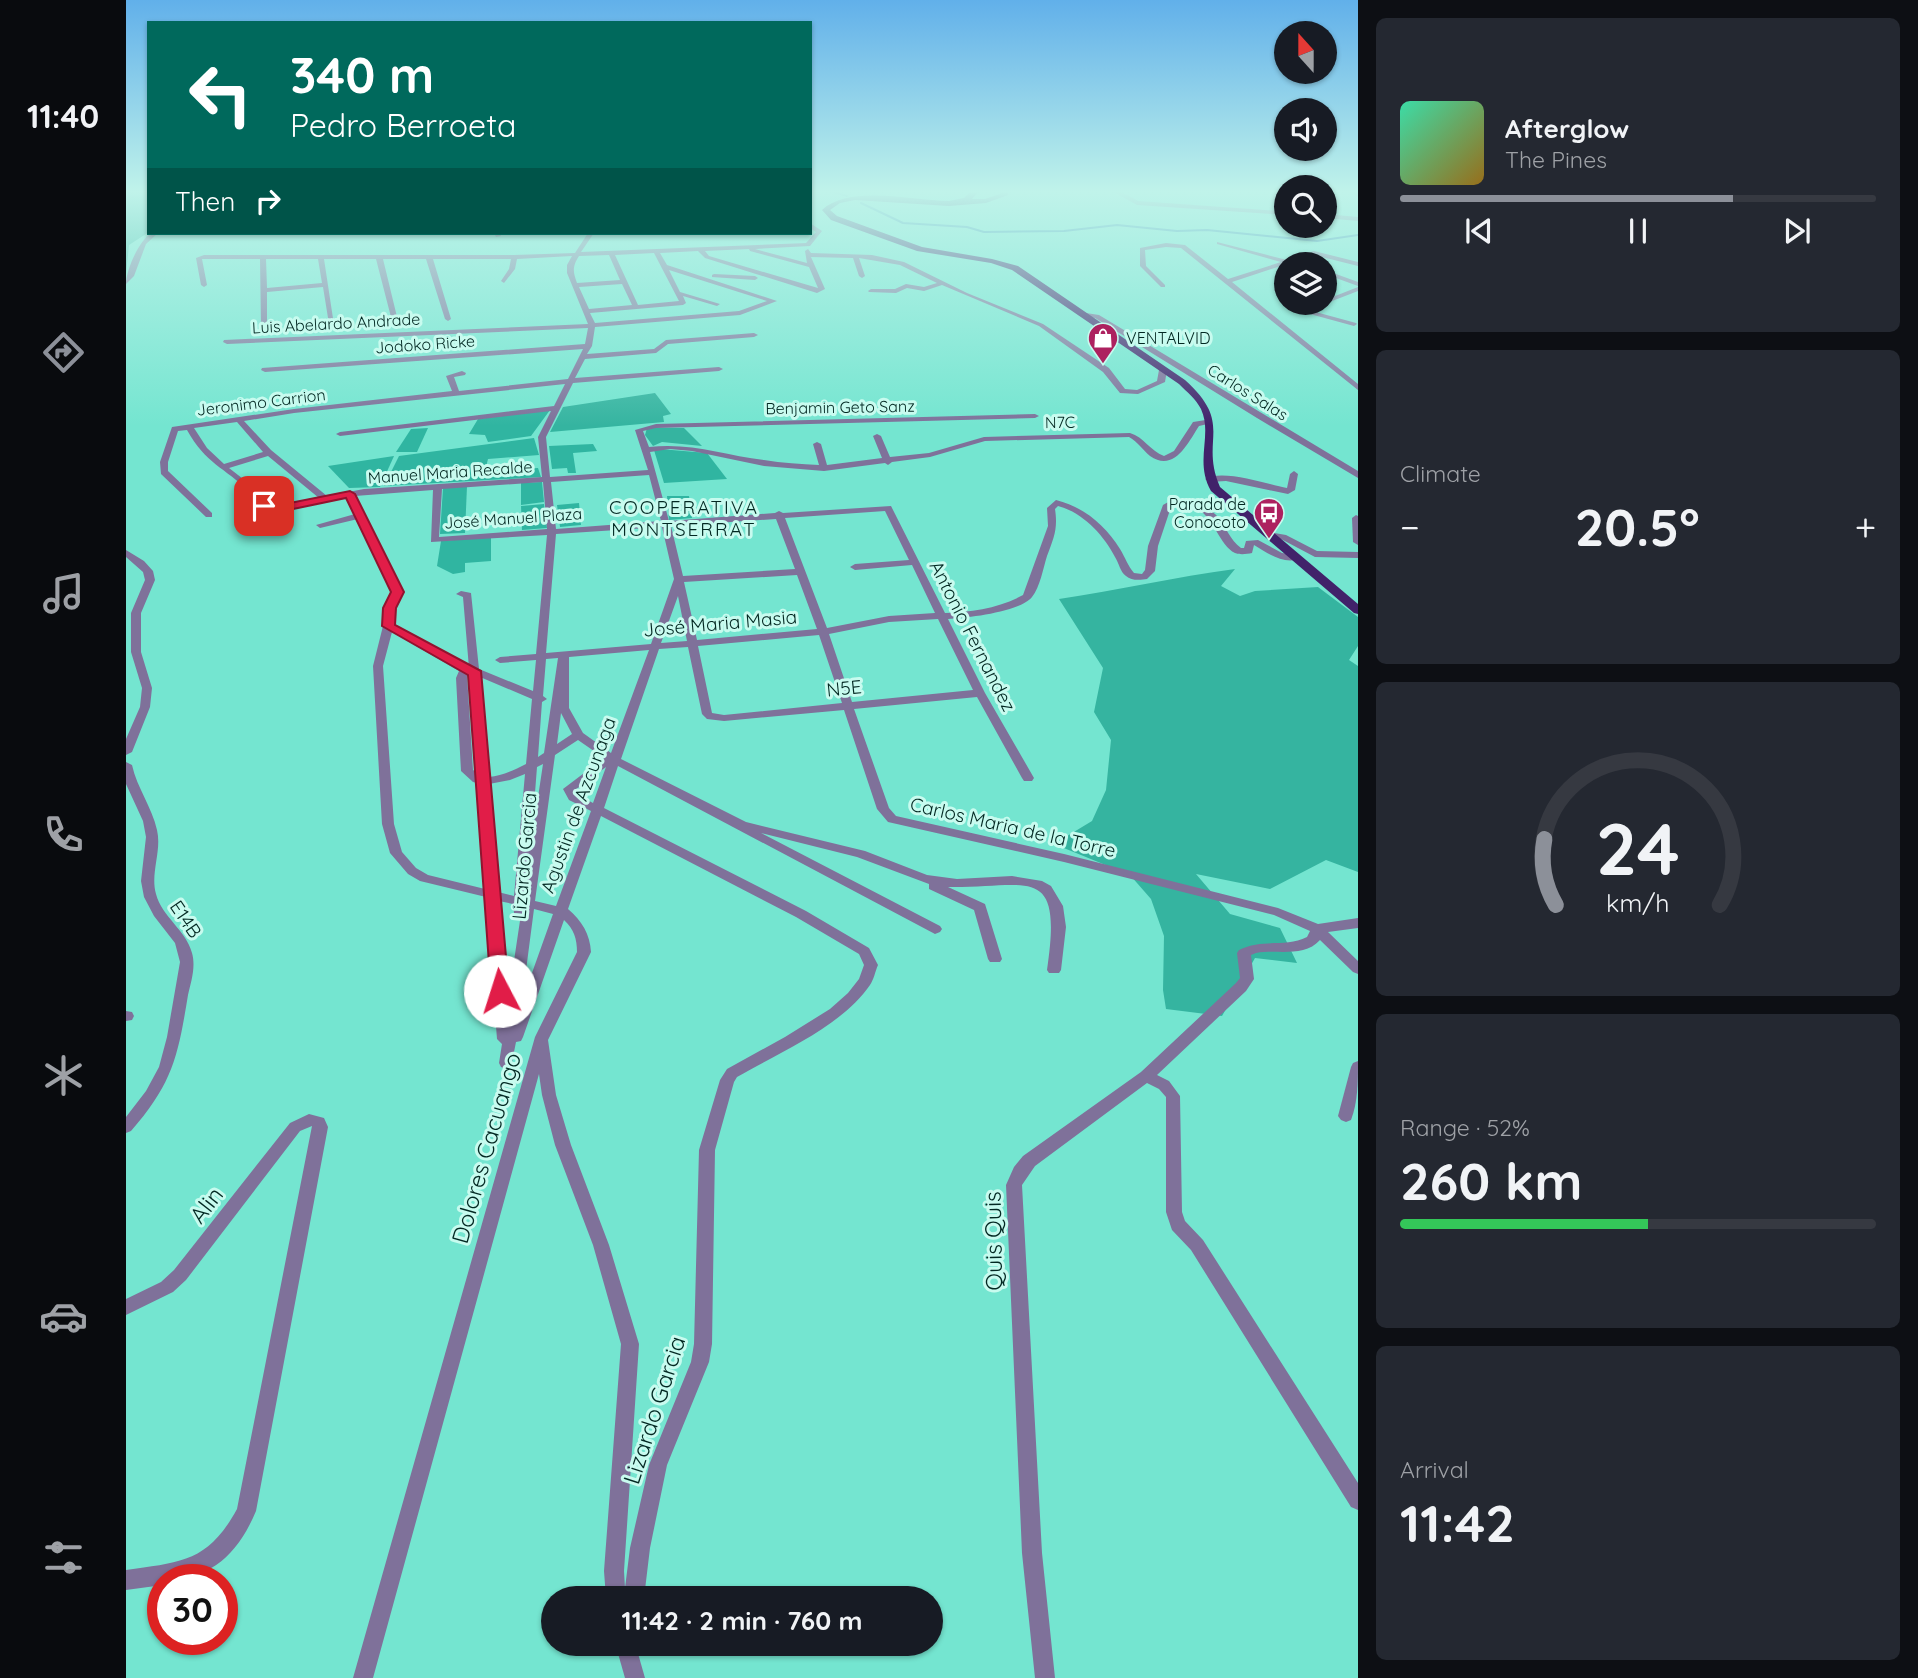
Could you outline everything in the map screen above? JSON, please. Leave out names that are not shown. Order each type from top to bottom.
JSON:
[{"type":"main road","points":[[1017,269],[1198,395],[1208,408],[1209,480],[1220,495],[1358,610]]},
{"type":"street","points":[[202,269],[204,285]]},
{"type":"street","points":[[263,269],[264,327]]},
{"type":"street","points":[[323,269],[332,324]]},
{"type":"street","points":[[382,269],[395,321]]},
{"type":"street","points":[[433,269],[449,319]]},
{"type":"street","points":[[505,281],[512,269]]},
{"type":"street","points":[[571,269],[592,325]]},
{"type":"street","points":[[616,269],[636,307]]},
{"type":"street","points":[[586,311],[683,303],[667,269]]},
{"type":"street","points":[[675,269],[703,277],[771,277]]},
{"type":"street","points":[[744,269],[817,291],[822,289],[813,269]]},
{"type":"street","points":[[860,269],[862,276]]},
{"type":"street","points":[[915,269],[1041,325],[1106,370],[1123,391],[1138,392],[1161,382],[1163,370]]},
{"type":"street","points":[[1146,269],[1163,286]]},
{"type":"street","points":[[1214,269],[1358,388]]},
{"type":"street","points":[[1230,281],[1263,269]]},
{"type":"street","name":"Luis Abelardo Andrade","points":[[228,342],[592,325],[740,313],[774,301],[703,277]]},
{"type":"street","points":[[1337,277],[1358,287]]},
{"type":"street","points":[[575,285],[623,282]]},
{"type":"street","points":[[870,290],[896,291],[906,286],[924,289],[942,283]]},
{"type":"street","points":[[264,290],[325,285]]},
{"type":"street","points":[[1337,296],[1358,287]]},
{"type":"street","points":[[678,293],[718,304]]},
{"type":"street","name":"Carlos Salas","points":[[1086,315],[1097,316],[1358,475]]},
{"type":"street","points":[[1323,315],[1357,325]]},
{"type":"street","name":"Lizardo Garcia","points":[[506,1063],[524,902],[532,764],[552,530],[542,437],[588,346],[592,325]]},
{"type":"street","points":[[581,357],[656,351],[666,342],[754,335]]},
{"type":"street","name":"Jodoko Ricke","points":[[265,370],[588,346]]},
{"type":"street","name":"Jeronimo Carrion","points":[[209,515],[164,472],[164,461],[173,430],[239,419],[568,381],[719,369]]},
{"type":"street","points":[[457,394],[450,376],[462,373]]},
{"type":"street","points":[[340,434],[555,408]]},
{"type":"street","name":"Benjamin Geto Sanz","points":[[647,450],[639,430],[646,426],[1035,416]]},
{"type":"street","points":[[239,419],[247,433],[326,499]]},
{"type":"street","name":"N7C","points":[[647,450],[670,447],[692,449],[764,463],[824,468],[888,462],[938,453],[984,439],[1130,435],[1136,437],[1154,456],[1168,458],[1178,454],[1196,424],[1209,421]]},
{"type":"street","points":[[189,426],[205,451],[223,467],[270,453]]},
{"type":"street","points":[[877,436],[888,462]]},
{"type":"street","points":[[817,444],[824,468]]},
{"type":"street","points":[[647,450],[693,643]]},
{"type":"street","name":"Manuel Maria Recalde","points":[[223,467],[248,486],[267,509],[350,494],[653,472]]},
{"type":"street","points":[[1209,480],[1226,478],[1288,491],[1291,490],[1294,474]]},
{"type":"street","name":"José Manuel Plaza","points":[[438,486],[435,540],[888,508]]},
{"type":"street","points":[[350,494],[397,592],[390,608],[377,666],[388,824],[396,853],[412,871],[424,878],[560,911]]},
{"type":"street","name":"José Maria Masia","points":[[500,660],[823,632],[889,619],[988,611],[1012,605],[1027,597],[1032,588],[1053,526],[1051,508],[1056,503],[1075,511],[1108,537],[1119,550],[1131,576],[1148,575],[1153,541],[1167,505],[1176,502],[1191,504],[1206,512],[1216,520],[1232,546],[1240,551],[1249,551],[1249,543],[1255,542],[1280,556],[1296,558]]},
{"type":"street","name":"Antonio Fernandez","points":[[888,508],[980,693],[1028,778]]},
{"type":"street","name":"Carlos Maria de la Torre","points":[[779,514],[823,632],[883,809],[892,819],[962,833],[1248,903],[1317,929]]},
{"type":"street","points":[[320,525],[360,516]]},
{"type":"street","points":[[1356,518],[1358,542]]},
{"type":"street","points":[[1269,535],[1283,537],[1315,554],[1358,555]]},
{"type":"street","points":[[126,553],[141,563],[148,571],[150,580],[136,613],[136,652],[147,688],[145,706],[126,752]]},
{"type":"street","points":[[855,567],[916,562]]},
{"type":"street","points":[[679,579],[800,572]]},
{"type":"street","name":"Agustin de Azcunaga","points":[[506,1063],[597,809],[612,759],[679,579]]},
{"type":"street","points":[[461,594],[468,595],[471,671],[483,781],[506,1063]]},
{"type":"street","points":[[388,626],[471,671],[560,706]]},
{"type":"street","name":"N5E","points":[[693,643],[707,713],[711,717],[724,718],[980,693]]},
{"type":"street","name":"Lizardo Garcia","points":[[524,902],[560,706],[564,654]]},
{"type":"street","name":"Lizardo Garcia","points":[[560,706],[578,735],[612,759],[935,929]]},
{"type":"street","points":[[483,781],[509,778],[578,735]]},
{"type":"street","name":"Lizardo Garcia","points":[[612,759],[569,789],[573,797],[801,914],[864,951],[871,965],[862,987],[847,1003],[794,1038],[732,1073],[727,1080],[707,1150],[703,1344],[699,1362],[658,1465],[640,1548],[635,1586]]},
{"type":"street","name":"E14B","points":[[126,765],[129,782],[152,831],[152,864],[147,886],[154,906],[182,941],[187,955],[174,1044],[168,1064],[156,1090],[126,1127]]},
{"type":"street","points":[[740,824],[864,855],[980,906],[995,959]]},
{"type":"street","points":[[921,880],[979,883],[1013,880],[1042,886],[1053,896],[1059,926],[1054,970]]},
{"type":"street","name":"Dolores Cacuango","points":[[363,1678],[542,1037],[584,952],[579,928],[560,911]]},
{"type":"street","points":[[1317,929],[1358,923]]},
{"type":"street","points":[[1317,929],[1355,966],[1358,982]]},
{"type":"street","name":"Quis Quis","points":[[1045,1678],[1032,1553],[1014,1185],[1029,1161],[1146,1076],[1241,987],[1247,978],[1244,953],[1261,947],[1294,950],[1313,940],[1317,929]]},
{"type":"street","points":[[542,1037],[553,1107],[601,1245],[630,1344],[614,1570],[615,1586]]},
{"type":"street","points":[[1346,1116],[1358,1067]]},
{"type":"street","points":[[1146,1076],[1164,1085],[1173,1097],[1172,1199],[1178,1224],[1197,1245],[1358,1500]]},
{"type":"street","name":"Alin","points":[[126,1307],[167,1287],[180,1275],[295,1127],[312,1119],[318,1122],[320,1127],[246,1511],[234,1536],[220,1552],[202,1563],[181,1572],[126,1580]]},
{"type":"street","points":[[629,1656],[635,1678]]},
{"type":"shaded area","points":[[550,410],[531,436],[488,442],[485,435],[469,434],[478,419]]},
{"type":"shaded area","points":[[428,428],[417,452],[396,452],[411,429]]},
{"type":"shaded area","points":[[534,438],[539,455],[488,459],[485,471],[538,468],[541,477],[384,486],[399,456]]},
{"type":"shaded area","points":[[593,444],[597,451],[573,453],[576,473],[568,473],[567,468],[552,469],[549,446]]},
{"type":"shaded area","points":[[654,450],[707,453],[727,479],[664,483]]},
{"type":"shaded area","points":[[394,456],[380,487],[349,488],[328,466]]},
{"type":"shaded area","points":[[542,482],[544,502],[521,505],[521,483]]},
{"type":"shaded area","points":[[467,486],[465,533],[440,534],[443,488]]},
{"type":"shaded area","points":[[667,496],[689,496],[692,518],[669,520]]},
{"type":"shaded area","points":[[579,503],[581,525],[560,527],[557,505]]},
{"type":"shaded area","points":[[544,504],[547,528],[522,530],[521,506]]},
{"type":"shaded area","points":[[491,537],[491,561],[465,563],[465,572],[453,574],[437,566],[441,541]]},
{"type":"green space","points":[[655,393],[671,414],[663,416],[664,422],[550,432],[563,407]]},
{"type":"green space","points":[[647,428],[684,428],[702,446],[662,442],[653,446],[645,435]]},
{"type":"green space","points":[[1235,569],[1221,586],[1240,596],[1255,591],[1318,587],[1358,617],[1358,646],[1349,660],[1358,666],[1358,872],[1326,860],[1270,889],[1196,874],[1230,914],[1280,928],[1297,963],[1255,958],[1222,1016],[1166,1009],[1163,990],[1164,936],[1151,899],[1130,875],[1054,844],[1092,821],[1106,790],[1111,740],[1094,712],[1103,668],[1059,599]]},
{"type":"place","name":"VENTALVID","points":[[1103,365]]},
{"type":"place","name":"Parada de Conocoto","points":[[1269,540]]},
{"type":"district","name":"COOPERATIVA MONTSERRAT","points":[[684,518]]},
{"type":"route","points":[[264,506],[274,510],[350,494],[397,592],[390,608],[388,626],[467,671],[474,671],[500,991]]}]
